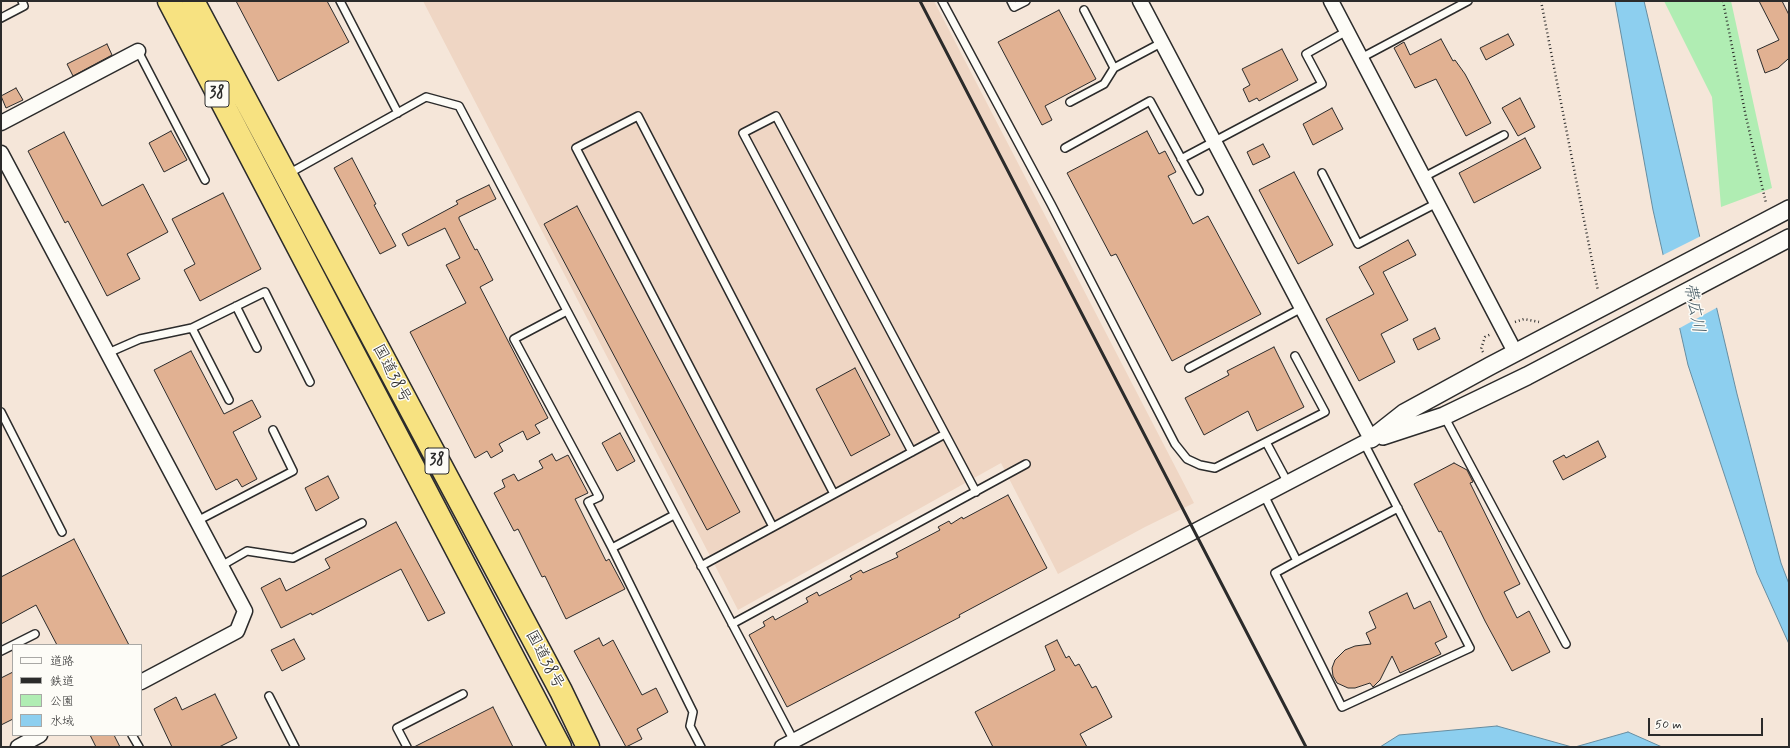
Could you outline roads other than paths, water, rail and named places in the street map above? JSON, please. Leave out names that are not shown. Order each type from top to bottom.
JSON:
[{"type":"highway","name":"国道38号","points":[[169,1],[274,181],[557,684],[588,747]]},
{"type":"highway","name":"国道38号","points":[[193,1],[274,181],[560,747]]},
{"type":"street","points":[[1140,1],[1302,308],[1368,441]]},
{"type":"street","points":[[1331,1],[1527,376]]},
{"type":"street","points":[[1,123],[138,51]]},
{"type":"street","points":[[1,153],[245,611],[237,631],[142,681]]},
{"type":"street","points":[[1368,441],[1404,413],[1515,352],[1789,210]]},
{"type":"street","points":[[788,744],[1368,441],[1444,416],[1527,376],[1789,238]]},
{"type":"street","points":[[18,747],[38,736]]},
{"type":"lane","points":[[1,18],[24,6],[22,1]]},
{"type":"lane","points":[[340,1],[398,113]]},
{"type":"lane","points":[[942,1],[1051,204],[1175,444],[1187,459],[1200,465],[1215,468],[1325,412],[1295,356]]},
{"type":"lane","points":[[1011,1],[1014,7],[1026,1]]},
{"type":"lane","points":[[1361,58],[1468,1]]},
{"type":"lane","points":[[1084,10],[1114,68]]},
{"type":"lane","points":[[1181,159],[1322,84],[1306,54],[1347,31]]},
{"type":"lane","points":[[1070,102],[1104,84],[1114,68],[1161,43]]},
{"type":"lane","points":[[138,51],[205,180]]},
{"type":"lane","points":[[274,181],[426,98],[458,106],[732,624],[788,744]]},
{"type":"lane","points":[[1065,148],[1150,101],[1199,191]]},
{"type":"lane","points":[[772,527],[576,148],[638,116],[834,494]]},
{"type":"lane","points":[[912,452],[743,133],[776,116],[976,492]]},
{"type":"lane","points":[[1424,177],[1504,135]]},
{"type":"lane","points":[[1322,173],[1358,244],[1437,203]]},
{"type":"lane","points":[[108,354],[140,339],[192,328],[265,292],[310,382]]},
{"type":"lane","points":[[236,306],[257,348]]},
{"type":"lane","points":[[1189,368],[1302,308]]},
{"type":"lane","points":[[567,311],[514,339],[598,497],[588,502],[693,712],[690,726],[701,747]]},
{"type":"lane","points":[[192,328],[229,400]]},
{"type":"lane","points":[[1,412],[62,532]]},
{"type":"lane","points":[[1444,416],[1566,644]]},
{"type":"lane","points":[[197,521],[293,471],[273,430]]},
{"type":"lane","points":[[701,566],[945,434]]},
{"type":"lane","points":[[1368,441],[1398,508],[1470,648],[1342,707],[1274,573],[1398,508]]},
{"type":"lane","points":[[1266,442],[1288,483]]},
{"type":"lane","points":[[732,624],[1026,464]]},
{"type":"lane","points":[[1264,495],[1297,561]]},
{"type":"lane","points":[[612,548],[674,515]]},
{"type":"lane","points":[[221,566],[246,551],[292,558],[362,523]]},
{"type":"lane","points":[[15,644],[35,634]]},
{"type":"lane","points":[[1,651],[12,646]]},
{"type":"lane","points":[[407,747],[397,728],[463,694]]},
{"type":"lane","points":[[269,696],[295,747]]},
{"type":"lane","points":[[133,736],[139,747]]},
{"type":"water","name":"帯広川","points":[[1615,1],[1644,1],[1737,394],[1781,563],[1789,584],[1789,644],[1757,573],[1688,365],[1653,210]]},
{"type":"water","points":[[1497,726],[1572,747],[1380,747],[1399,735]]},
{"type":"water","points":[[1628,732],[1662,747],[1575,747]]},
{"type":"railway","points":[[920,1],[1306,747]]}]
